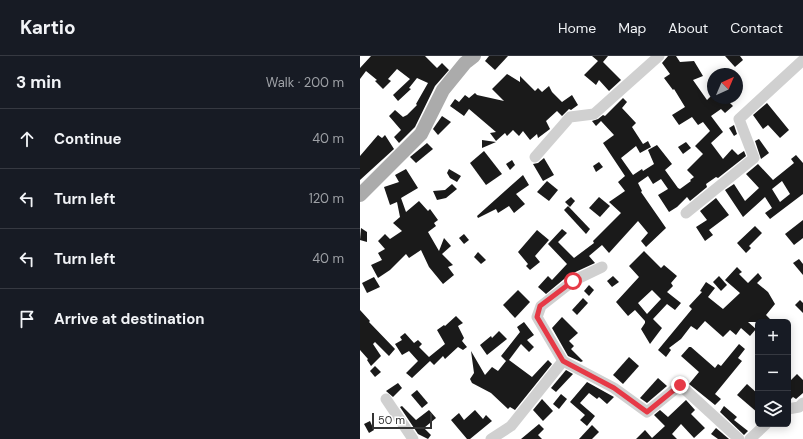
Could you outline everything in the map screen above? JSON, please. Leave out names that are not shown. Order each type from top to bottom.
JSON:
[{"type":"main road","points":[[360,195],[421,134],[443,90],[474,56]]},
{"type":"street","points":[[535,157],[570,117],[594,114],[659,56]]},
{"type":"street","points":[[686,214],[754,158],[739,119],[803,60]]},
{"type":"street","points":[[602,267],[573,281],[540,306],[537,317],[563,361],[614,388],[647,412],[680,385],[739,439]]},
{"type":"street","points":[[491,439],[511,426],[563,361]]},
{"type":"street","points":[[386,399],[413,439]]},
{"type":"street","points":[[791,408],[799,407],[803,403]]},
{"type":"street","points":[[750,439],[763,427]]},
{"type":"building","points":[[371,56],[425,56],[437,68],[442,63],[449,70],[435,86],[415,127],[399,143],[394,137],[401,130],[389,116],[395,110],[403,117],[407,115],[417,105],[416,104],[428,83],[417,78],[409,88],[411,89],[398,101],[393,95],[410,79],[397,69],[388,79],[391,81],[383,89],[375,81],[377,80],[366,71],[360,79],[360,68]]},
{"type":"building","points":[[489,56],[508,56],[495,70],[485,61]]},
{"type":"building","points":[[592,56],[608,56],[603,62],[621,80],[609,91],[599,80],[596,85],[584,75],[598,61]]},
{"type":"building","points":[[668,56],[676,56],[680,62],[694,61],[703,76],[693,80],[707,100],[707,104],[731,104],[733,106],[725,113],[721,109],[711,116],[723,132],[711,143],[723,159],[732,149],[738,155],[744,151],[746,156],[718,178],[716,177],[706,184],[707,187],[690,201],[687,197],[677,207],[669,212],[658,195],[668,189],[661,179],[653,184],[648,176],[638,183],[642,191],[641,192],[666,228],[646,247],[641,241],[648,233],[638,221],[609,253],[602,245],[589,256],[595,263],[569,275],[546,294],[538,287],[548,276],[552,280],[567,264],[548,244],[562,229],[567,233],[558,242],[574,258],[594,243],[593,241],[621,213],[609,202],[625,191],[618,182],[625,176],[603,143],[614,135],[601,121],[596,126],[592,121],[603,115],[605,116],[623,98],[627,102],[622,108],[636,123],[632,127],[643,144],[648,141],[651,147],[640,153],[636,146],[621,158],[633,175],[654,164],[648,150],[657,145],[672,164],[665,170],[678,188],[680,189],[694,177],[687,170],[703,154],[695,146],[710,131],[703,122],[698,125],[692,117],[679,125],[672,115],[685,107],[674,89],[673,90],[664,78],[670,74],[662,63]]},
{"type":"building","points":[[725,56],[740,56],[743,60],[735,67]]},
{"type":"building","points":[[507,74],[520,82],[520,76],[535,91],[538,88],[542,92],[549,86],[552,92],[562,102],[572,95],[578,105],[571,110],[569,109],[562,116],[557,111],[546,121],[550,129],[538,138],[537,134],[530,140],[523,131],[519,136],[513,130],[507,136],[505,133],[496,141],[490,133],[496,132],[469,109],[464,116],[450,106],[455,99],[459,102],[465,95],[469,98],[475,93],[477,95],[504,101],[492,89]]},
{"type":"building","points":[[767,103],[789,130],[780,138],[768,125],[763,129],[753,115]]},
{"type":"building","points":[[442,116],[451,122],[438,135],[433,129]]},
{"type":"building","points":[[734,125],[737,134],[734,136],[729,128]]},
{"type":"building","points":[[378,135],[382,138],[385,135],[394,149],[360,180],[360,156]]},
{"type":"building","points":[[759,139],[769,153],[761,159],[755,141]]},
{"type":"building","points":[[482,140],[496,142],[482,148]]},
{"type":"building","points":[[686,142],[691,148],[683,154],[678,147]]},
{"type":"building","points":[[427,143],[433,149],[416,163],[410,157]]},
{"type":"building","points":[[484,151],[502,174],[486,185],[470,163]]},
{"type":"building","points":[[796,155],[803,163],[803,194],[770,219],[765,213],[772,208],[765,197],[743,217],[725,190],[734,184],[745,201],[759,188],[746,174],[758,164],[773,180],[794,163],[791,159]],"holes":[[[782,181],[790,194],[780,202],[772,189]]]},
{"type":"building","points":[[544,158],[554,175],[543,181],[533,164],[538,163]]},
{"type":"building","points":[[512,160],[515,165],[510,170],[506,164]]},
{"type":"building","points":[[599,162],[603,167],[596,172],[593,166]]},
{"type":"building","points":[[406,169],[418,188],[401,198],[406,212],[419,201],[428,211],[430,209],[438,220],[434,223],[436,226],[428,232],[439,251],[444,238],[451,246],[442,254],[453,265],[448,267],[454,275],[443,284],[429,267],[421,250],[409,258],[406,254],[390,270],[378,278],[371,265],[382,260],[378,253],[385,249],[378,241],[385,234],[390,239],[402,231],[393,223],[400,217],[397,202],[390,205],[384,187],[399,182],[395,175]]},
{"type":"building","points":[[449,169],[461,176],[457,182],[450,178],[447,173]]},
{"type":"building","points":[[523,175],[529,185],[516,194],[525,204],[514,213],[509,206],[498,213],[496,209],[478,218],[477,216]]},
{"type":"building","points":[[547,181],[558,190],[549,201],[537,192]]},
{"type":"building","points":[[452,184],[457,189],[446,198],[437,200],[433,191],[445,190]]},
{"type":"building","points":[[571,197],[575,201],[570,207],[565,202]]},
{"type":"building","points":[[599,197],[610,206],[600,217],[589,208]]},
{"type":"building","points":[[716,198],[729,215],[709,230],[713,235],[705,241],[696,227],[707,220],[700,211]]},
{"type":"building","points":[[568,206],[590,229],[586,234],[564,210]]},
{"type":"building","points":[[803,220],[803,238],[794,245],[785,234]]},
{"type":"building","points":[[755,226],[762,233],[749,246],[751,248],[746,253],[737,243]]},
{"type":"building","points":[[361,228],[367,232],[367,242],[360,240]]},
{"type":"building","points":[[537,230],[549,240],[535,256],[540,262],[530,270],[526,266],[528,264],[518,252]]},
{"type":"building","points":[[464,234],[469,240],[464,244],[459,238]]},
{"type":"building","points":[[644,251],[661,268],[664,265],[677,276],[671,283],[673,286],[667,292],[681,303],[675,310],[667,304],[653,319],[662,328],[650,344],[641,329],[645,321],[635,310],[628,316],[616,302],[639,277],[629,266]],"holes":[[[652,290],[661,299],[647,314],[638,303]]]},
{"type":"building","points":[[478,252],[486,260],[481,264],[474,257]]},
{"type":"building","points":[[799,259],[803,264],[803,275],[793,263]]},
{"type":"building","points":[[737,267],[742,272],[739,274],[748,283],[758,273],[762,278],[757,283],[768,292],[775,304],[766,315],[770,319],[755,319],[755,322],[748,322],[755,328],[750,336],[741,328],[736,335],[730,330],[723,337],[705,321],[697,330],[691,326],[681,339],[669,348],[671,350],[666,357],[658,350],[692,309],[689,306],[702,292],[700,291],[706,282],[715,288],[708,297],[723,309],[740,293],[725,280]]},
{"type":"building","points":[[613,276],[619,282],[612,287],[607,281]]},
{"type":"building","points":[[719,276],[727,285],[721,291],[713,282]]},
{"type":"building","points":[[374,277],[380,287],[367,293],[362,283]]},
{"type":"building","points":[[589,285],[594,290],[589,296],[584,291]]},
{"type":"building","points":[[518,290],[530,302],[515,318],[503,305]]},
{"type":"building","points":[[583,298],[588,303],[577,315],[572,310]]},
{"type":"building","points":[[800,300],[803,303],[803,313],[795,305]]},
{"type":"building","points":[[360,310],[370,321],[369,322],[395,349],[389,356],[375,342],[373,344],[381,356],[371,366],[367,360],[368,359],[360,350]]},
{"type":"building","points":[[456,316],[463,323],[458,326],[464,338],[462,341],[467,347],[463,350],[458,347],[445,359],[443,356],[434,365],[430,361],[412,378],[406,373],[418,361],[409,351],[402,355],[395,344],[402,340],[400,337],[405,333],[414,343],[418,340],[422,344],[419,347],[429,357],[445,344],[437,330],[444,325],[445,326]]},
{"type":"building","points":[[562,317],[578,333],[569,341],[574,346],[571,349],[583,361],[581,362],[568,356],[552,328]]},
{"type":"building","points":[[524,322],[534,335],[527,340],[534,347],[529,352],[521,344],[509,360],[532,377],[548,360],[552,364],[515,410],[510,407],[508,409],[491,393],[472,383],[470,379],[474,373],[471,351],[485,375],[492,367],[498,371],[506,361],[501,356],[520,332],[517,327]]},
{"type":"building","points":[[499,331],[507,339],[487,355],[480,345],[491,336],[492,338]]},
{"type":"building","points":[[739,344],[745,349],[738,358],[742,361],[715,394],[721,399],[715,405],[689,384],[699,372],[681,356],[689,347],[691,347],[715,368],[718,364],[721,366]]},
{"type":"building","points":[[629,357],[639,366],[623,384],[613,375]]},
{"type":"building","points":[[375,366],[381,372],[375,377],[370,371]]},
{"type":"building","points":[[566,370],[573,374],[556,392],[551,388]]},
{"type":"building","points":[[797,374],[803,380],[803,393],[796,399],[793,397],[791,399],[791,380]]},
{"type":"building","points":[[658,378],[667,386],[647,403],[640,398]]},
{"type":"building","points":[[587,382],[614,397],[607,404],[599,397],[597,399],[589,393],[580,403],[595,416],[587,426],[580,420],[585,415],[570,402]]},
{"type":"building","points":[[398,383],[402,388],[393,397],[386,391]]},
{"type":"building","points":[[747,384],[755,391],[755,410],[737,395]]},
{"type":"building","points":[[417,390],[428,403],[422,408],[411,395]]},
{"type":"building","points":[[561,394],[567,399],[559,409],[553,404]]},
{"type":"building","points":[[542,399],[553,411],[543,421],[533,410]]},
{"type":"building","points":[[686,400],[695,410],[691,414],[705,428],[694,438],[681,424],[672,434],[677,439],[636,439],[645,430],[652,438],[665,426],[654,415],[660,410],[668,417]]},
{"type":"building","points":[[402,406],[416,420],[429,410],[436,418],[424,428],[431,435],[428,439],[418,434],[400,407]]},
{"type":"building","points":[[724,406],[737,417],[734,420],[748,431],[744,435],[720,412]]},
{"type":"building","points":[[475,410],[483,419],[486,415],[492,421],[470,439],[467,439],[451,420],[459,413],[464,420]]},
{"type":"building","points":[[370,421],[374,430],[369,433],[364,424]]},
{"type":"building","points":[[539,424],[544,429],[538,435],[542,439],[521,439]]},
{"type":"building","points":[[592,425],[599,432],[592,439],[579,439]]},
{"type":"building","points":[[716,428],[729,439],[718,439],[711,434]]},
{"type":"route","points":[[573,281],[540,306],[537,317],[563,361],[614,388],[647,412],[680,385]]}]
